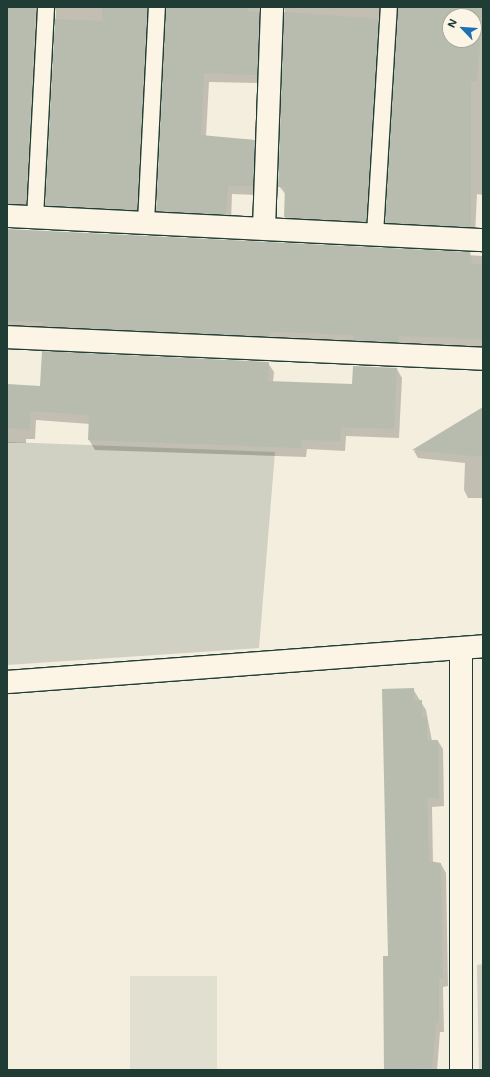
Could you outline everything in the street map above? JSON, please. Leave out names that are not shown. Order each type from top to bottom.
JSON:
[{"type":"street","points":[[264,228],[272,7]]},
{"type":"street","points":[[7,216],[483,239]]},
{"type":"street","points":[[7,337],[483,359]]},
{"type":"street","points":[[7,682],[461,649],[483,646]]},
{"type":"street","points":[[461,649],[461,1070]]},
{"type":"lane","points":[[35,218],[46,7]]},
{"type":"lane","points":[[146,222],[157,7]]},
{"type":"lane","points":[[376,234],[389,7]]},
{"type":"shaded area","points":[[7,442],[275,452],[259,648],[7,665]]},
{"type":"shaded area","points":[[483,964],[483,1070],[479,1070],[477,965]]},
{"type":"shaded area","points":[[130,976],[217,976],[217,1070],[130,1070]]},
{"type":"building","points":[[7,7],[35,7],[26,204],[7,204]]},
{"type":"building","points":[[102,7],[147,7],[137,210],[45,205],[55,19],[102,21]]},
{"type":"building","points":[[166,7],[248,7],[248,11],[259,12],[257,75],[204,73],[201,135],[255,140],[253,186],[228,186],[226,215],[156,211]]},
{"type":"building","points":[[398,7],[483,7],[482,19],[482,8],[442,8],[442,48],[480,48],[477,81],[471,81],[471,227],[385,223]]},
{"type":"building","points":[[284,12],[379,19],[366,222],[284,217],[285,187],[278,187]]},
{"type":"building","points":[[7,229],[470,252],[472,264],[483,264],[483,339],[399,336],[398,343],[354,341],[354,335],[270,332],[270,337],[43,326],[44,322],[7,321]]},
{"type":"building","points":[[42,351],[269,362],[268,381],[352,384],[353,366],[397,368],[394,429],[341,427],[340,441],[302,440],[301,448],[88,440],[89,415],[31,411],[30,430],[7,428],[7,384],[40,386]]},
{"type":"building","points":[[483,407],[483,457],[412,450]]},
{"type":"building","points":[[414,688],[414,701],[422,700],[422,718],[427,717],[427,740],[438,740],[439,798],[427,798],[429,861],[441,863],[443,978],[439,978],[439,1023],[436,1023],[432,1068],[384,1070],[383,956],[388,956],[382,689]]}]
